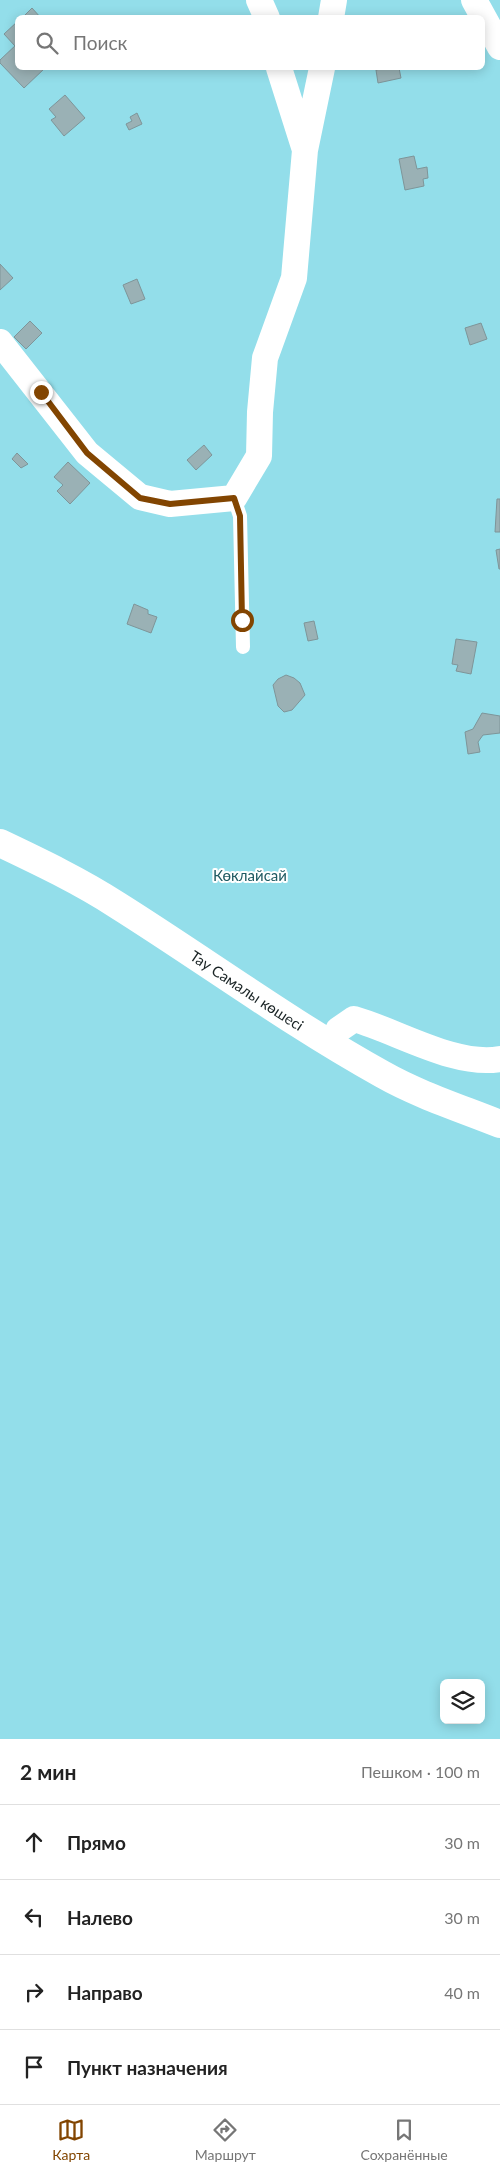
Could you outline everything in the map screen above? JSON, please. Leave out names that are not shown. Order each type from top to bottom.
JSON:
[{"type":"street","points":[[259,0],[266,15]]},
{"type":"street","points":[[332,15],[334,0]]},
{"type":"street","points":[[474,0],[482,15]]},
{"type":"street","points":[[485,20],[500,47]]},
{"type":"street","points":[[280,70],[305,150]]},
{"type":"street","points":[[0,342],[87,453],[140,498],[170,504],[234,498],[259,456],[260,412],[266,358],[294,278],[305,150],[322,70]]},
{"type":"street","name":"Тау Самалы көшесі","points":[[0,843],[59,872],[116,904],[273,1008],[415,1091],[500,1124]]},
{"type":"street","points":[[334,1045],[338,1030],[354,1019],[372,1024],[443,1053],[472,1058],[500,1059]]},
{"type":"lane","points":[[234,498],[240,516],[244,647]]},
{"type":"green space","name":"Көклайсай","points":[[0,0],[500,0],[500,1739],[0,1739]]},
{"type":"building","points":[[32,8],[38,15],[25,15]]},
{"type":"building","points":[[15,24],[15,46],[4,34]]},
{"type":"building","points":[[15,46],[15,70],[43,70],[24,88],[0,63],[0,60]]},
{"type":"building","points":[[376,70],[399,70],[401,78],[378,83]]},
{"type":"building","points":[[65,95],[85,118],[64,136],[51,120],[56,117],[49,109]]},
{"type":"building","points":[[137,113],[142,124],[129,130],[126,124],[132,121],[130,117]]},
{"type":"building","points":[[414,156],[417,169],[427,167],[428,178],[423,179],[424,186],[405,190],[399,159]]},
{"type":"building","points":[[0,264],[13,278],[0,290]]},
{"type":"building","points":[[137,279],[145,299],[131,304],[123,285]]},
{"type":"building","points":[[30,321],[42,333],[26,349],[14,337]]},
{"type":"building","points":[[481,323],[487,339],[470,345],[465,328]]},
{"type":"building","points":[[204,445],[212,455],[196,470],[187,460]]},
{"type":"building","points":[[17,453],[28,464],[21,468],[12,459]]},
{"type":"building","points":[[68,462],[90,483],[70,504],[57,491],[63,485],[54,477]]},
{"type":"building","points":[[497,499],[500,499],[500,532],[495,532]]},
{"type":"building","points":[[500,549],[500,569],[499,569],[496,550]]},
{"type":"building","points":[[134,604],[148,610],[148,614],[157,617],[151,633],[127,624]]},
{"type":"building","points":[[314,621],[318,639],[308,641],[304,623]]},
{"type":"building","points":[[456,639],[477,642],[471,674],[456,671],[458,665],[452,664]]},
{"type":"building","points":[[286,675],[300,683],[305,695],[292,710],[284,712],[278,706],[273,685],[278,679]]},
{"type":"building","points":[[482,713],[500,716],[500,733],[483,735],[478,742],[480,752],[468,754],[465,732],[473,729]]},
{"type":"route","points":[[41,392],[87,453],[140,498],[170,504],[188,504],[205,499],[234,498],[240,516],[243,581],[242,620]]}]
